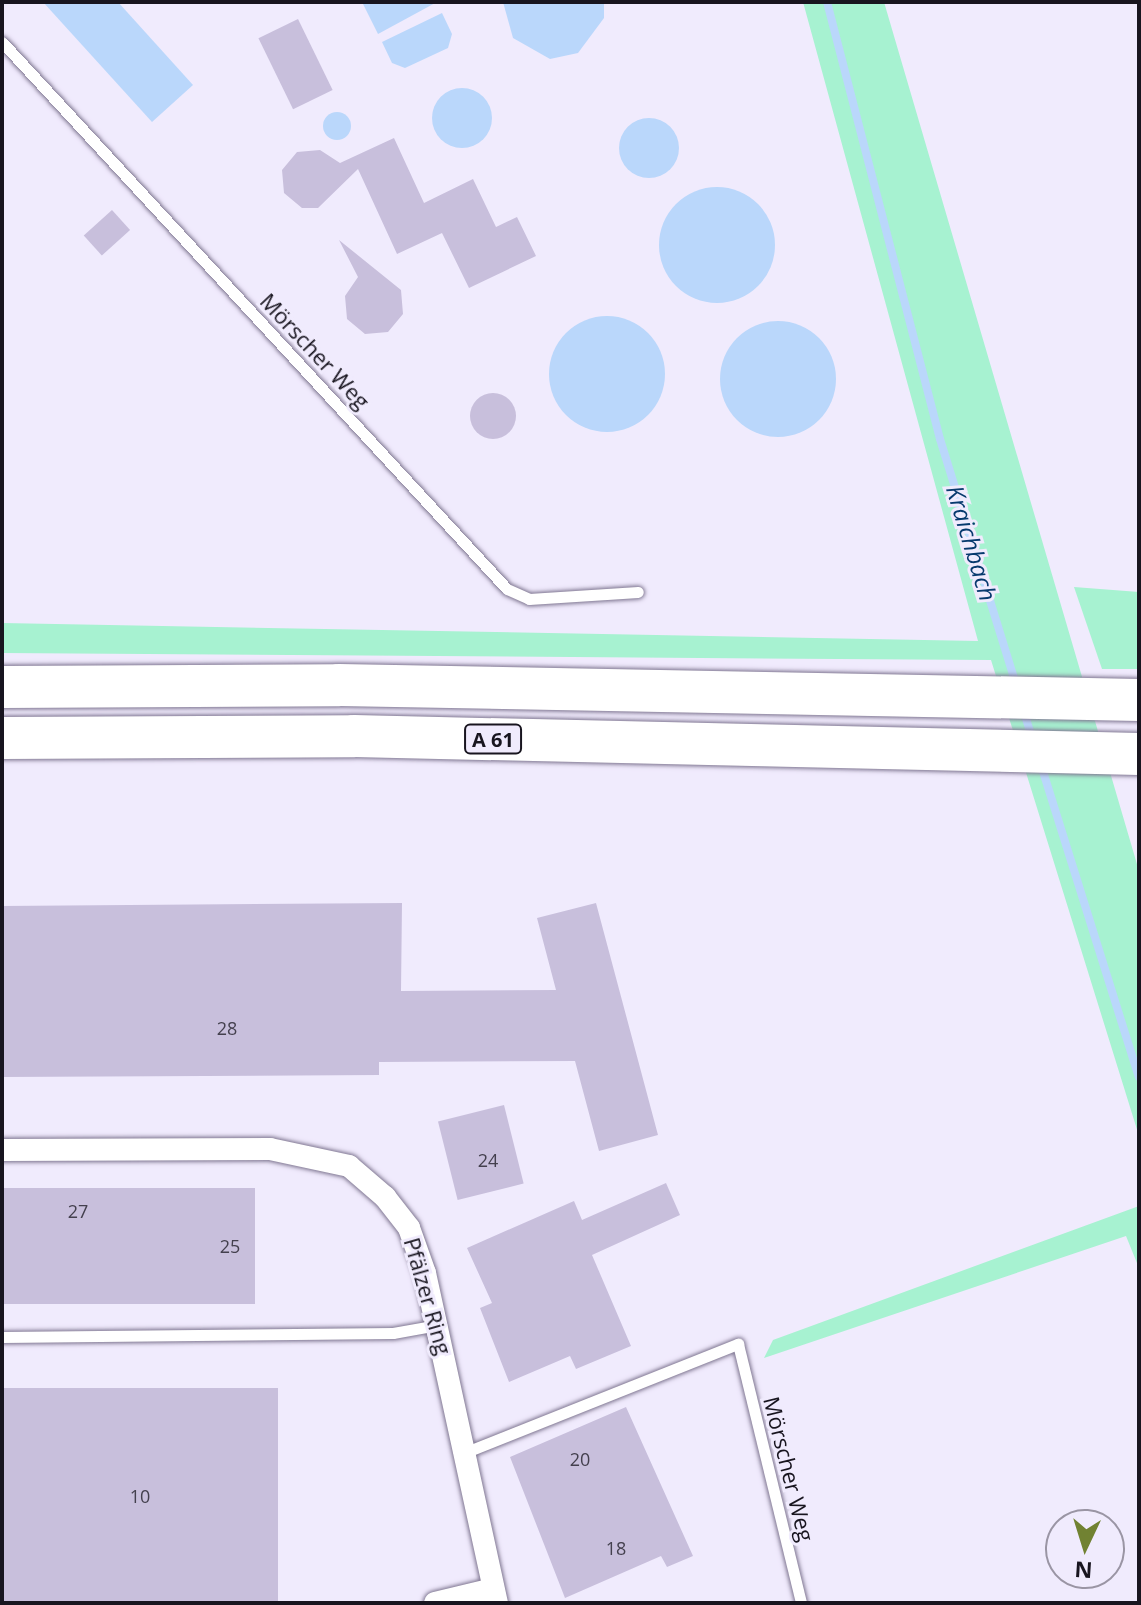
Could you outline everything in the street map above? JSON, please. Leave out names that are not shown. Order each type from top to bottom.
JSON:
[{"type":"highway","points":[[2,687],[339,685],[1139,700]]},
{"type":"highway","name":"A 61","points":[[2,738],[354,736],[1139,754]]},
{"type":"street","name":"Pfälzer Ring","points":[[2,1150],[270,1149],[349,1166],[409,1228],[439,1325],[495,1596]]},
{"type":"street","points":[[435,1603],[495,1596]]},
{"type":"lane","name":"Mörscher Weg","points":[[2,42],[507,589],[529,599],[638,592]]},
{"type":"lane","points":[[2,1337],[393,1333],[439,1325]]},
{"type":"lane","name":"Mörscher Weg","points":[[466,1452],[738,1344],[801,1603]]},
{"type":"green space","points":[[803,2],[884,2],[1139,871],[1139,1136],[991,660],[2,653],[2,623],[978,641]]},
{"type":"green space","points":[[1074,587],[1139,592],[1139,669],[1102,669]]},
{"type":"green space","points":[[1139,1206],[1139,1268],[1126,1236],[764,1358],[773,1340]]},
{"type":"water","points":[[43,2],[118,2],[193,85],[152,122]]},
{"type":"water","points":[[367,2],[437,2],[378,34],[363,4]]},
{"type":"water","points":[[503,2],[604,2],[604,18],[578,53],[550,59],[513,38]]},
{"type":"water","points":[[442,13],[452,34],[448,48],[405,68],[392,63],[382,42]]},
{"type":"water","points":[[462,88],[474,90],[483,97],[490,106],[490,130],[483,139],[474,146],[462,148],[450,146],[441,139],[434,130],[432,118],[434,106],[441,97],[450,90]]},
{"type":"water","points":[[337,112],[347,116],[351,126],[347,136],[337,140],[327,136],[323,126],[327,116]]},
{"type":"water","points":[[649,118],[661,120],[670,127],[677,136],[677,160],[670,169],[661,176],[649,178],[637,176],[628,169],[621,160],[619,148],[621,136],[628,127],[637,120]]},
{"type":"water","points":[[717,187],[739,191],[758,204],[771,223],[775,245],[771,267],[758,286],[739,299],[717,303],[695,299],[676,286],[663,267],[659,245],[663,223],[676,204],[695,191]]},
{"type":"water","points":[[607,316],[629,320],[648,333],[661,352],[665,374],[661,396],[648,415],[629,428],[607,432],[585,428],[566,415],[553,396],[549,374],[553,352],[566,333],[585,320]]},
{"type":"water","points":[[778,321],[800,325],[819,338],[832,357],[836,379],[832,401],[819,420],[800,433],[778,437],[756,433],[737,420],[724,401],[720,379],[724,357],[737,338],[756,325]]},
{"type":"building","points":[[298,19],[333,90],[293,109],[258,38]]},
{"type":"building","points":[[394,138],[424,203],[473,179],[496,227],[517,217],[536,256],[469,288],[442,233],[397,254],[358,169],[318,208],[302,208],[284,193],[282,170],[297,152],[320,150],[340,163]]},
{"type":"building","points":[[112,210],[130,230],[102,255],[84,235]]},
{"type":"building","points":[[339,240],[401,290],[403,314],[388,332],[365,334],[347,319],[345,296],[358,277]]},
{"type":"building","points":[[493,393],[509,400],[516,416],[509,432],[493,439],[477,432],[470,416],[477,400]]},
{"type":"building","points":[[402,903],[401,991],[556,990],[537,918],[596,903],[658,1135],[599,1151],[575,1061],[379,1062],[379,1075],[2,1077],[2,906]]},
{"type":"building","points":[[504,1105],[524,1184],[458,1200],[438,1121]]},
{"type":"building","points":[[666,1183],[680,1215],[592,1255],[631,1346],[576,1369],[570,1356],[509,1382],[480,1308],[492,1303],[467,1248],[574,1201],[582,1220]]},
{"type":"building","points":[[2,1188],[255,1188],[255,1304],[2,1304]]},
{"type":"building","points":[[2,1388],[278,1388],[278,1603],[2,1603]]},
{"type":"building","points":[[626,1407],[693,1556],[667,1567],[661,1556],[565,1598],[510,1457]]},
{"type":"waterway","name":"Kraichbach","points":[[827,2],[940,439],[1017,687]]},
{"type":"waterway","name":"Kraichbach","points":[[1024,712],[1033,741]]},
{"type":"waterway","name":"Kraichbach","points":[[1041,765],[1139,1077]]}]
